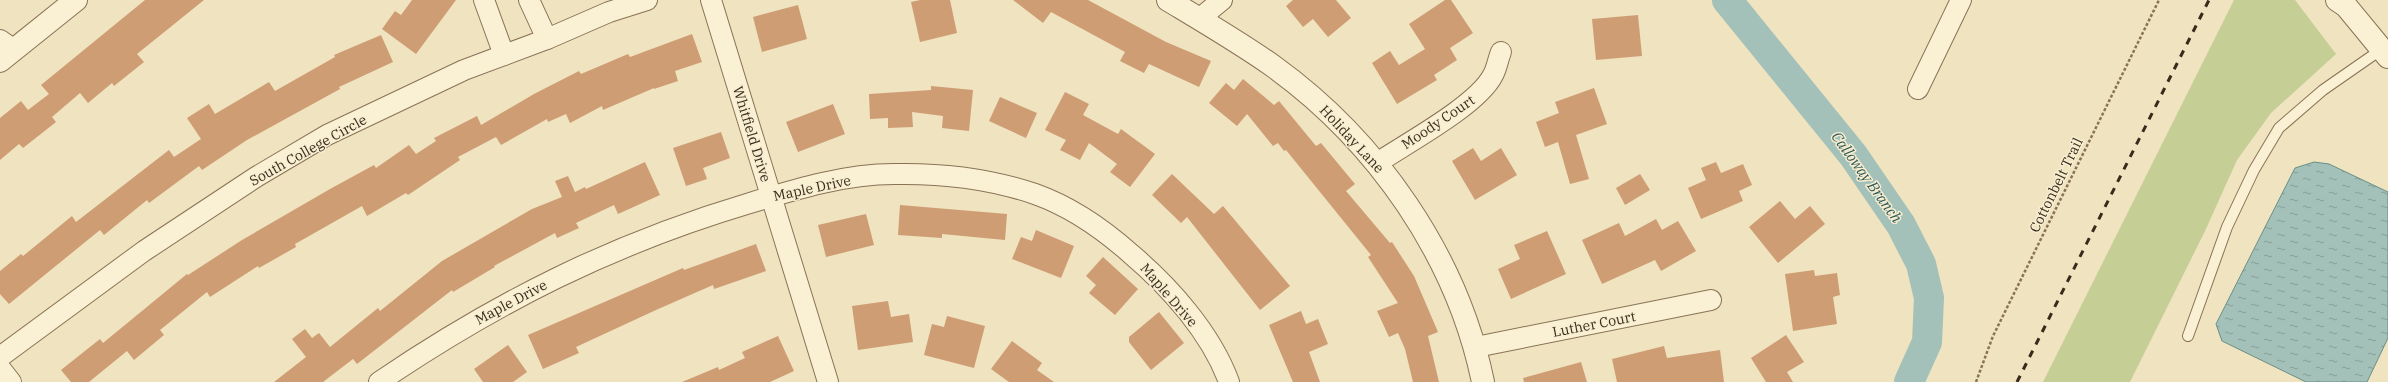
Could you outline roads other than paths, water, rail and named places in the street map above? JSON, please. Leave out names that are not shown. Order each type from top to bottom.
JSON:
[{"type":"street","points":[[5,50],[76,0]]},
{"type":"street","points":[[484,0],[504,55]]},
{"type":"street","points":[[529,0],[546,39]]},
{"type":"street","name":"South College Circle","points":[[0,357],[144,250],[256,177],[327,135],[464,70],[546,39],[609,12],[647,0]]},
{"type":"street","name":"Whitfield Drive","points":[[711,0],[828,382]]},
{"type":"street","name":"Holiday Lane","points":[[1168,0],[1273,67],[1318,104],[1377,163],[1412,211],[1453,286],[1476,348],[1484,382]]},
{"type":"street","points":[[1199,19],[1222,0]]},
{"type":"street","points":[[1918,89],[1961,0]]},
{"type":"street","points":[[2342,2],[2386,49]]},
{"type":"street","name":"Moody Court","points":[[1377,163],[1469,104],[1494,75],[1501,52]]},
{"type":"street","name":"Maple Drive","points":[[379,382],[442,339],[506,303],[601,256],[699,218],[771,196],[830,181],[892,174],[947,176],[1036,195],[1068,210],[1119,243],[1155,274],[1194,320],[1225,372],[1229,382]]},
{"type":"street","name":"Luther Court","points":[[1476,348],[1711,300]]},
{"type":"street","points":[[0,368],[11,382]]},
{"type":"lane","points":[[2188,336],[2227,227],[2254,170],[2279,128],[2323,90],[2386,49]]},
{"type":"water","points":[[2314,162],[2329,164],[2388,192],[2388,338],[2367,382],[2306,382],[2222,341],[2216,324],[2295,168]]},
{"type":"waterway","name":"Calloway Branch","points":[[1727,0],[1853,155],[1901,225],[1921,264],[1929,298],[1927,342],[1909,382]]},
{"type":"railway","points":[[2017,382],[2209,0]]}]
